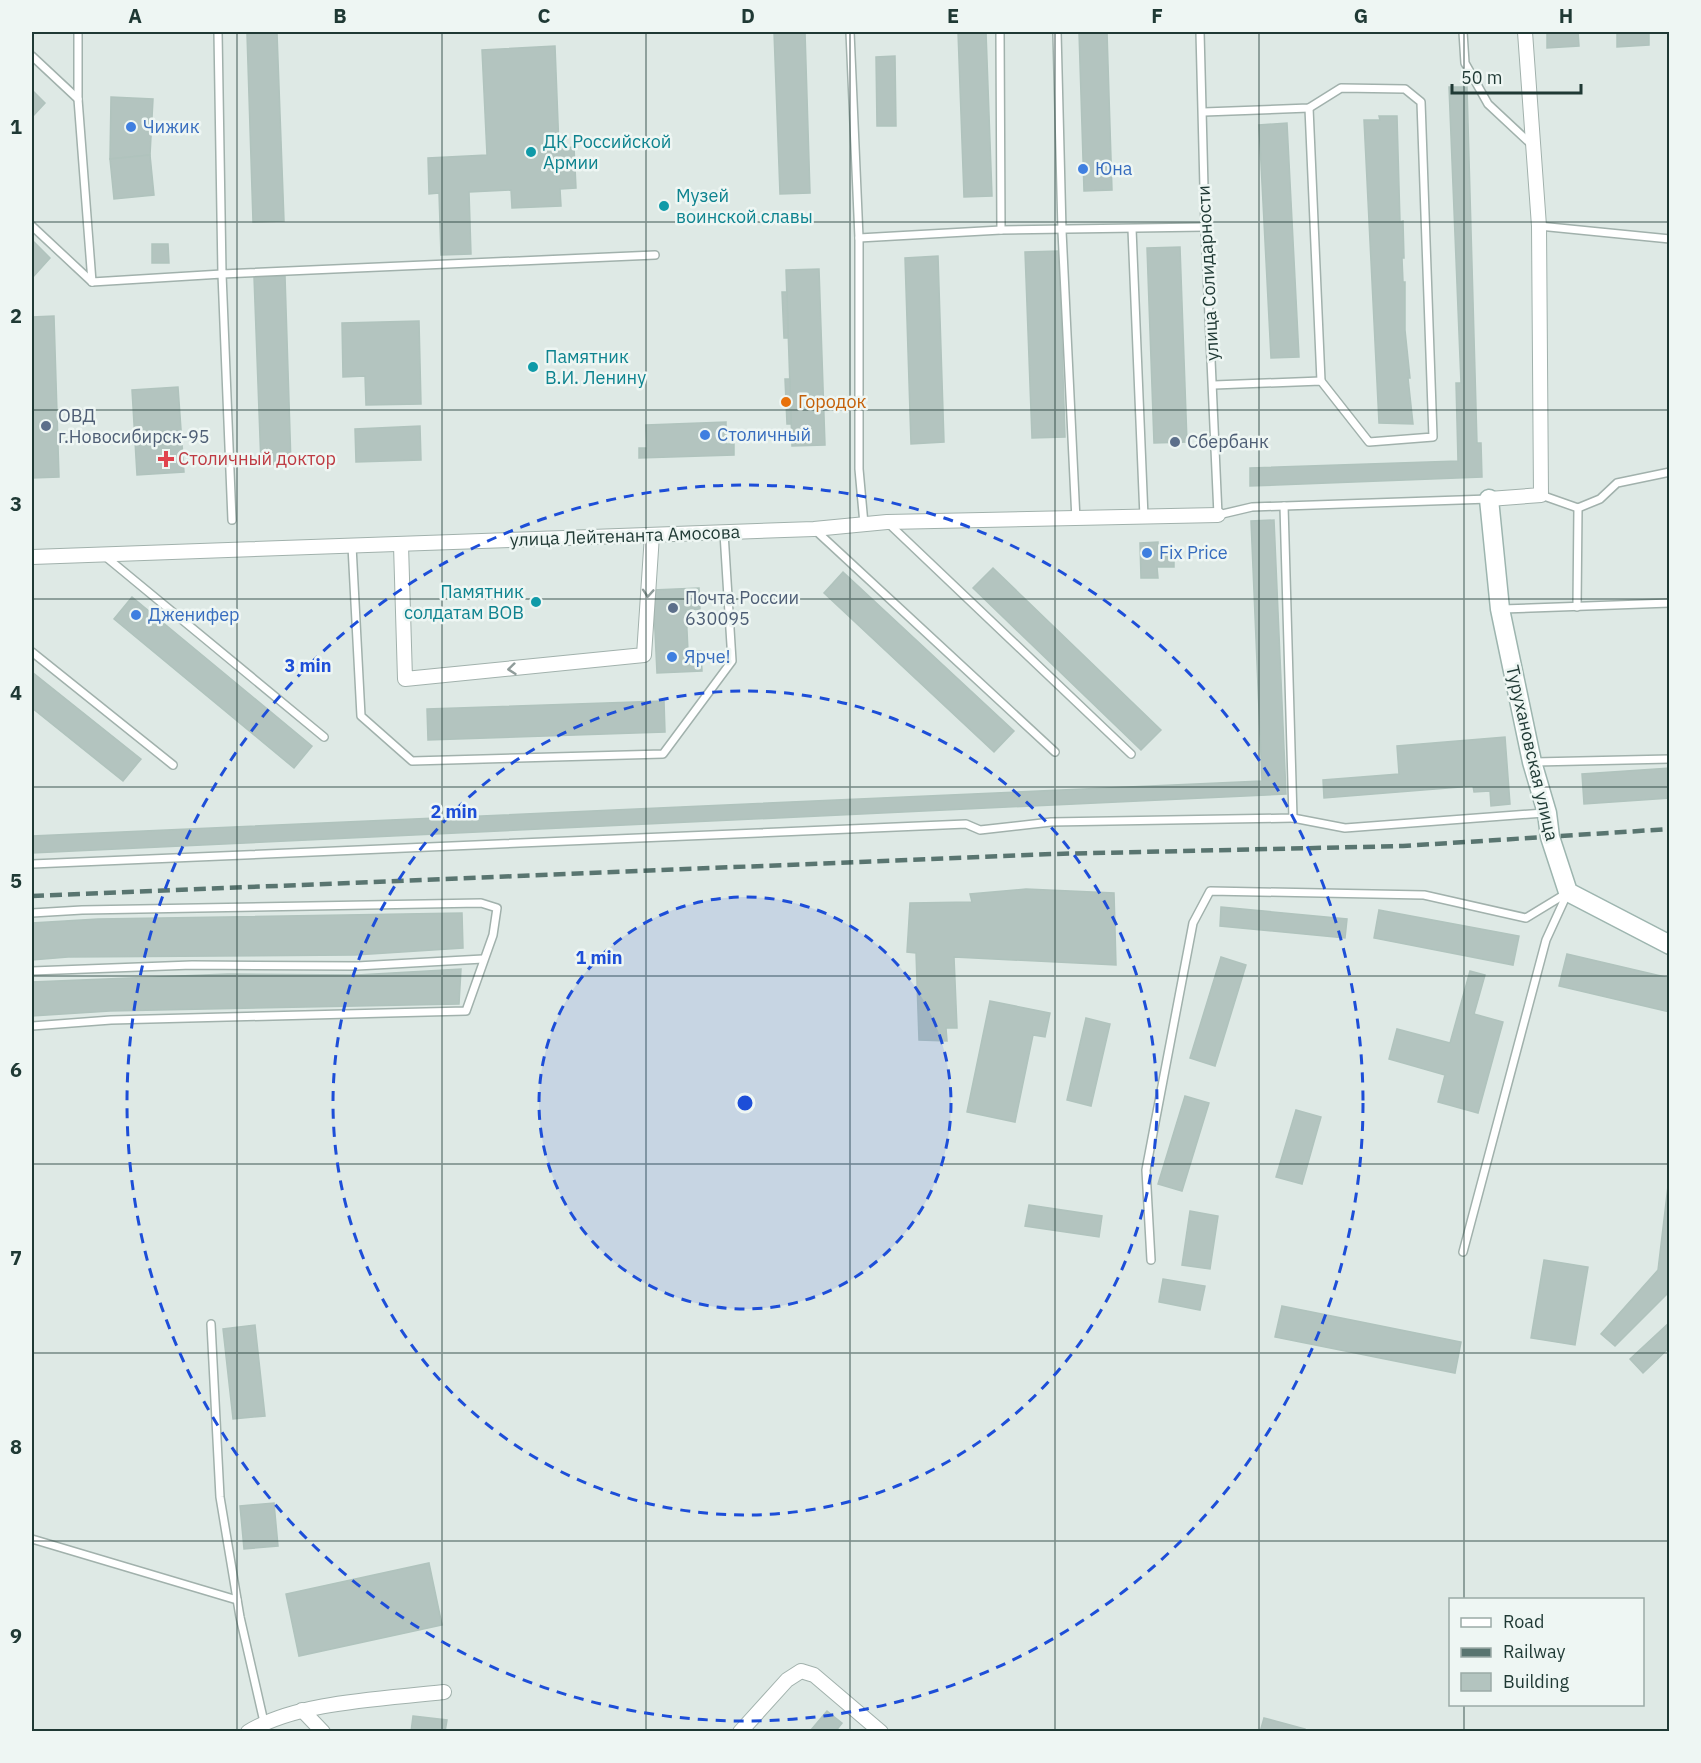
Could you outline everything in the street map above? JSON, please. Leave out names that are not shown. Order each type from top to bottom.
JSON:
[{"type":"street","points":[[1489,499],[1541,495],[1539,226],[1526,32]]},
{"type":"street","name":"Турухановская улица","points":[[1489,499],[1500,609],[1532,762],[1547,813],[1550,837],[1568,892]]},
{"type":"street","name":"улица Лейтенанта Амосова","points":[[32,557],[724,533],[814,529],[887,522],[1076,520],[1218,515]]},
{"type":"street","points":[[401,545],[405,679],[644,655],[652,535]]},
{"type":"street","points":[[1568,892],[1670,945]]},
{"type":"street","points":[[740,1731],[787,1680],[801,1671],[814,1676],[881,1731]]},
{"type":"street","points":[[248,1731],[264,1722],[302,1710],[444,1692]]},
{"type":"street","points":[[302,1710],[323,1731]]},
{"type":"lane","points":[[78,32],[78,99],[92,282]]},
{"type":"lane","points":[[218,32],[222,274],[232,520]]},
{"type":"lane","points":[[850,32],[860,238],[860,469],[864,524]]},
{"type":"lane","points":[[999,32],[1001,230]]},
{"type":"lane","points":[[1057,32],[1062,231],[1076,520]]},
{"type":"lane","name":"улица Солидарности","points":[[1200,32],[1204,112],[1205,227],[1214,386],[1218,515]]},
{"type":"lane","points":[[1463,32],[1465,63],[1488,104],[1534,147]]},
{"type":"lane","points":[[32,56],[78,99]]},
{"type":"lane","points":[[1204,112],[1310,108],[1341,88],[1405,89],[1421,102],[1433,437],[1370,442],[1321,381],[1310,108]]},
{"type":"lane","points":[[32,226],[92,282],[655,255]]},
{"type":"lane","points":[[1539,226],[1670,239]]},
{"type":"lane","points":[[860,238],[1001,230],[1062,231],[1205,227]]},
{"type":"lane","points":[[1132,229],[1144,517]]},
{"type":"lane","points":[[1214,386],[1321,381]]},
{"type":"lane","points":[[1541,495],[1578,508],[1600,499],[1617,483],[1670,472]]},
{"type":"lane","points":[[1218,515],[1252,507],[1489,499]]},
{"type":"lane","points":[[1284,506],[1293,818]]},
{"type":"lane","points":[[1577,607],[1578,508]]},
{"type":"lane","points":[[887,522],[1131,754]]},
{"type":"lane","points":[[814,529],[1055,752]]},
{"type":"lane","points":[[352,546],[361,716],[412,761],[663,754],[732,661],[724,533]]},
{"type":"lane","points":[[104,555],[324,737]]},
{"type":"lane","points":[[1500,609],[1670,603]]},
{"type":"lane","points":[[32,652],[173,765]]},
{"type":"lane","points":[[1532,762],[1670,759]]},
{"type":"lane","points":[[32,864],[966,824],[980,830],[1051,822],[1293,818],[1345,828],[1547,813]]},
{"type":"lane","points":[[1152,1260],[1146,1170],[1193,923],[1210,891],[1424,895],[1526,918],[1568,892]]},
{"type":"lane","points":[[1463,1252],[1546,940],[1568,892]]},
{"type":"lane","points":[[32,914],[82,910],[481,903],[497,908],[493,934],[466,1011],[111,1020],[32,1026]]},
{"type":"lane","points":[[32,971],[192,965],[357,966],[483,959]]},
{"type":"lane","points":[[211,1324],[220,1497],[237,1600],[264,1722]]},
{"type":"lane","points":[[32,1539],[237,1600]]},
{"type":"building","points":[[774,32],[805,32],[810,193],[780,194]]},
{"type":"building","points":[[958,32],[986,32],[992,196],[964,197]]},
{"type":"building","points":[[1079,32],[1107,32],[1112,190],[1084,191]]},
{"type":"building","points":[[1547,32],[1578,32],[1579,46],[1547,48]]},
{"type":"building","points":[[1617,32],[1649,32],[1649,45],[1617,47]]},
{"type":"building","points":[[277,33],[284,221],[253,222],[247,34]]},
{"type":"building","name":"ДК Российской Армии","points":[[555,46],[559,148],[574,147],[576,188],[560,189],[561,206],[512,208],[511,190],[469,192],[471,254],[441,255],[439,193],[429,194],[428,158],[487,155],[482,50]]},
{"type":"building","points":[[895,56],[896,126],[877,126],[876,57]]},
{"type":"building","points":[[1449,87],[1467,87],[1477,443],[1481,443],[1482,477],[1250,486],[1250,468],[1458,461],[1456,383],[1461,383]]},
{"type":"building","points":[[32,90],[45,103],[32,117]]},
{"type":"building","name":"Чижик","points":[[111,97],[153,99],[150,155],[110,159]]},
{"type":"building","points":[[1379,116],[1397,116],[1400,222],[1403,221],[1405,330],[1413,424],[1379,423],[1364,120],[1380,120]]},
{"type":"building","points":[[1287,123],[1299,357],[1271,358],[1259,125]]},
{"type":"building","points":[[150,155],[154,195],[114,199],[110,159]]},
{"type":"building","points":[[32,240],[50,258],[32,278]]},
{"type":"building","points":[[152,244],[168,244],[169,263],[152,263]]},
{"type":"building","points":[[1180,247],[1187,442],[1154,443],[1147,248]]},
{"type":"building","points":[[1059,251],[1065,437],[1032,438],[1025,252]]},
{"type":"building","points":[[938,256],[944,442],[911,444],[905,258]]},
{"type":"building","points":[[819,269],[825,445],[792,446],[786,270]]},
{"type":"building","points":[[285,276],[291,464],[261,465],[254,277]]},
{"type":"building","points":[[782,292],[787,292],[788,338],[784,338]]},
{"type":"building","points":[[54,316],[59,477],[32,478],[32,317]]},
{"type":"building","points":[[419,321],[421,404],[366,405],[365,376],[343,377],[342,323]]},
{"type":"building","points":[[785,379],[790,379],[791,424],[787,424]]},
{"type":"building","points":[[178,387],[184,472],[137,475],[132,390]]},
{"type":"building","points":[[726,422],[726,444],[734,444],[734,455],[639,458],[639,448],[647,448],[646,425]]},
{"type":"building","points":[[420,426],[421,460],[356,462],[355,429]]},
{"type":"building","points":[[1274,520],[1286,794],[32,853],[32,836],[1262,781],[1251,521]]},
{"type":"building","points":[[1158,542],[1158,548],[1174,548],[1174,567],[1157,567],[1158,578],[1141,578],[1140,543]]},
{"type":"building","points":[[993,568],[1161,730],[1141,750],[973,588]]},
{"type":"building","points":[[843,572],[1014,731],[994,752],[824,593]]},
{"type":"building","points":[[699,588],[700,609],[686,610],[688,651],[701,651],[702,671],[657,673],[653,590]]},
{"type":"building","points":[[132,597],[312,746],[294,768],[114,619]]},
{"type":"building","points":[[32,672],[141,759],[123,781],[32,708]]},
{"type":"building","points":[[664,701],[665,732],[428,740],[427,709]]},
{"type":"building","points":[[1505,737],[1510,804],[1491,806],[1490,791],[1474,792],[1473,786],[1324,798],[1323,780],[1399,774],[1397,746]]},
{"type":"building","points":[[1670,768],[1670,798],[1584,804],[1582,774]]},
{"type":"building","points":[[1026,889],[1114,893],[1116,965],[954,957],[957,1028],[946,1028],[947,1041],[919,1040],[916,953],[907,952],[910,903],[972,902],[970,894]]},
{"type":"building","points":[[1221,907],[1347,919],[1345,938],[1220,926]]},
{"type":"building","points":[[1379,910],[1519,936],[1513,965],[1374,938]]},
{"type":"building","points":[[462,913],[463,948],[355,955],[68,957],[32,960],[32,923],[98,919]]},
{"type":"building","points":[[1567,954],[1670,978],[1670,1012],[1559,986]]},
{"type":"building","points":[[1221,957],[1246,965],[1215,1066],[1190,1058]]},
{"type":"building","points":[[461,969],[459,1004],[110,1011],[32,1016],[32,982],[228,974],[357,975]]},
{"type":"building","points":[[1470,971],[1485,975],[1474,1014],[1503,1022],[1478,1113],[1438,1102],[1445,1075],[1389,1059],[1397,1029],[1450,1043]]},
{"type":"building","points":[[990,1001],[1050,1013],[1045,1037],[1033,1035],[1015,1122],[967,1112]]},
{"type":"building","points":[[1086,1018],[1110,1024],[1091,1106],[1067,1100]]},
{"type":"building","points":[[1185,1096],[1209,1103],[1182,1191],[1158,1184]]},
{"type":"building","points":[[1296,1110],[1321,1117],[1302,1184],[1276,1177]]},
{"type":"building","points":[[1670,1169],[1670,1291],[1615,1346],[1601,1334],[1658,1270]]},
{"type":"building","points":[[1029,1205],[1102,1216],[1099,1237],[1025,1226]]},
{"type":"building","points":[[1190,1211],[1218,1216],[1210,1269],[1182,1265]]},
{"type":"building","points":[[1544,1260],[1588,1267],[1575,1345],[1531,1338]]},
{"type":"building","points":[[1163,1279],[1205,1286],[1200,1310],[1159,1302]]},
{"type":"building","points":[[1282,1306],[1461,1342],[1455,1373],[1275,1337]]},
{"type":"building","points":[[1670,1322],[1670,1347],[1643,1373],[1630,1359]]},
{"type":"building","points":[[255,1325],[265,1416],[233,1419],[223,1329]]},
{"type":"building","points":[[274,1503],[278,1546],[244,1549],[240,1506]]},
{"type":"building","points":[[429,1563],[442,1625],[299,1656],[286,1594]]},
{"type":"building","points":[[827,1711],[842,1723],[835,1732],[813,1732],[811,1730]]},
{"type":"building","points":[[413,1716],[447,1720],[445,1732],[411,1732]]},
{"type":"building","points":[[1264,1718],[1305,1729],[1304,1732],[1260,1732]]},
{"type":"railway","points":[[32,896],[1052,854],[1403,846],[1670,829]]},
{"type":"place","name":"Чижик","points":[[131,127]]},
{"type":"place","name":"ДК Российской Армии","points":[[531,152]]},
{"type":"place","name":"Юна","points":[[1083,169]]},
{"type":"place","name":"Музей воинской славы","points":[[664,206]]},
{"type":"place","name":"Памятник В.И. Ленину","points":[[533,367]]},
{"type":"place","name":"Городок","points":[[786,402]]},
{"type":"place","name":"ОВД г.Новосибирск-95","points":[[46,426]]},
{"type":"place","name":"Столичный","points":[[705,435]]},
{"type":"place","name":"Сбербанк","points":[[1175,442]]},
{"type":"place","name":"Столичный доктор","points":[[166,459]]},
{"type":"place","name":"Fix Price","points":[[1147,553]]},
{"type":"place","name":"Памятник солдатам ВОВ","points":[[536,602]]},
{"type":"place","name":"Почта России 630095","points":[[673,608]]},
{"type":"place","name":"Дженифер","points":[[136,615]]},
{"type":"place","name":"Ярче!","points":[[672,657]]}]
